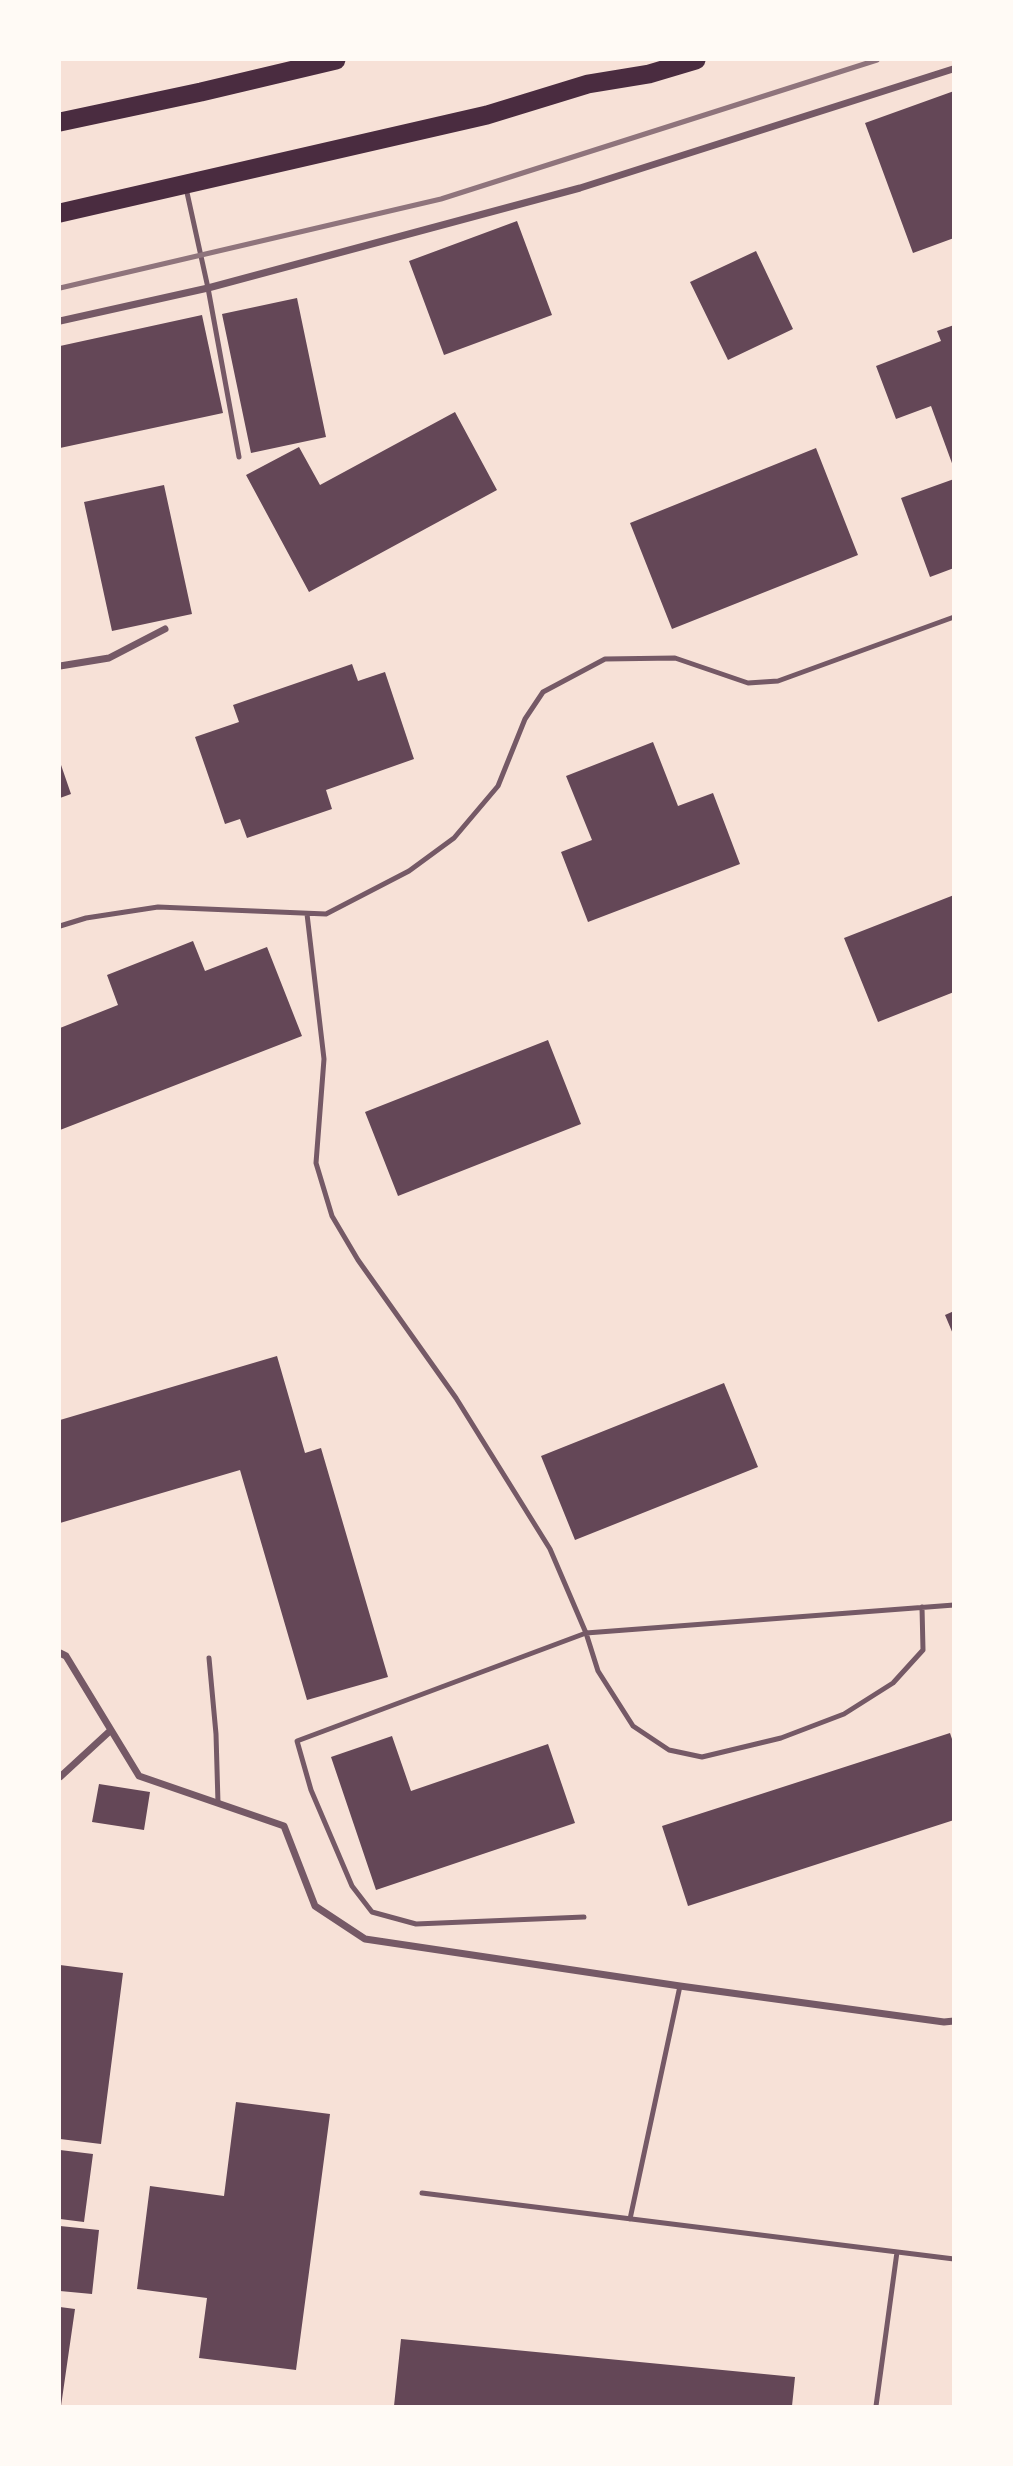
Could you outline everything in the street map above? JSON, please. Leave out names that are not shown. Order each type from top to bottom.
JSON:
[{"type":"highway","points":[[60,122],[336,60]]},
{"type":"highway","points":[[60,213],[487,115],[588,84],[649,74],[696,60]]},
{"type":"street","points":[[60,321],[208,288],[580,188],[953,69]]},
{"type":"street","points":[[60,666],[109,658],[165,629]]},
{"type":"street","points":[[60,1653],[66,1656],[139,1776],[284,1826],[315,1906],[365,1939],[680,1986],[944,2022],[954,2021]]},
{"type":"street","points":[[60,1777],[111,1730]]},
{"type":"lane","points":[[185,184],[208,288],[239,457]]},
{"type":"lane","points":[[60,926],[86,918],[158,908],[326,914],[409,871],[454,838],[498,786],[525,719],[543,692],[605,659],[675,658],[748,683],[778,681],[954,617]]},
{"type":"lane","points":[[307,914],[324,1059],[316,1163],[332,1216],[358,1260],[456,1398],[550,1549],[586,1633],[598,1671],[633,1726],[669,1750],[702,1757],[781,1738],[844,1714],[893,1683],[923,1650],[922,1607]]},
{"type":"lane","points":[[584,1917],[416,1924],[372,1912],[352,1886],[312,1790],[297,1741],[586,1633],[954,1605]]},
{"type":"lane","points":[[209,1658],[216,1734],[218,1803]]},
{"type":"lane","points":[[630,2219],[680,1986]]},
{"type":"lane","points":[[422,2193],[954,2259]]},
{"type":"lane","points":[[876,2406],[897,2252]]},
{"type":"building","points":[[954,91],[954,238],[913,253],[865,123]]},
{"type":"building","points":[[517,221],[552,315],[444,355],[409,261]]},
{"type":"building","points":[[756,251],[793,329],[728,360],[690,282]]},
{"type":"building","points":[[297,298],[326,437],[251,453],[222,314]]},
{"type":"building","points":[[202,315],[223,413],[60,448],[60,346]]},
{"type":"building","points":[[954,325],[953,466],[931,406],[896,419],[876,366],[941,341],[937,331]]},
{"type":"building","points":[[455,412],[497,490],[309,592],[246,475],[299,447],[320,485]]},
{"type":"building","points":[[816,448],[858,555],[672,629],[630,523]]},
{"type":"building","points":[[954,479],[954,568],[930,577],[901,498]]},
{"type":"building","points":[[164,485],[192,614],[112,631],[84,502]]},
{"type":"building","points":[[352,664],[358,681],[385,672],[414,759],[326,790],[332,809],[247,838],[240,819],[225,824],[195,737],[239,722],[233,705]]},
{"type":"building","points":[[653,742],[678,806],[713,793],[740,864],[588,922],[561,852],[592,840],[566,776]]},
{"type":"building","points":[[60,762],[71,794],[60,798]]},
{"type":"building","points":[[954,895],[954,992],[878,1022],[844,938]]},
{"type":"building","points":[[193,941],[205,971],[267,947],[302,1036],[60,1130],[60,1028],[118,1005],[107,975]]},
{"type":"building","points":[[548,1040],[581,1124],[398,1196],[365,1112]]},
{"type":"building","points":[[954,1311],[954,1334],[953,1334],[945,1315]]},
{"type":"building","points":[[277,1356],[305,1453],[321,1448],[388,1677],[307,1700],[240,1470],[60,1523],[60,1420]]},
{"type":"building","points":[[724,1383],[758,1467],[575,1540],[541,1456]]},
{"type":"building","points":[[950,1733],[954,1745],[954,1820],[688,1906],[662,1826]]},
{"type":"building","points":[[392,1736],[411,1791],[548,1744],[575,1823],[376,1890],[331,1757]]},
{"type":"building","points":[[99,1784],[150,1792],[144,1830],[92,1822]]},
{"type":"building","points":[[60,1965],[123,1973],[101,2144],[60,2139]]},
{"type":"building","points":[[236,2102],[330,2114],[296,2370],[199,2358],[207,2298],[137,2289],[150,2186],[224,2196]]},
{"type":"building","points":[[60,2150],[93,2154],[84,2222],[60,2219]]},
{"type":"building","points":[[60,2226],[99,2230],[92,2294],[60,2291]]},
{"type":"building","points":[[60,2307],[75,2309],[61,2406],[60,2406]]},
{"type":"building","points":[[401,2339],[795,2377],[792,2406],[394,2406]]},
{"type":"railway","points":[[60,288],[441,199],[877,60]]}]
